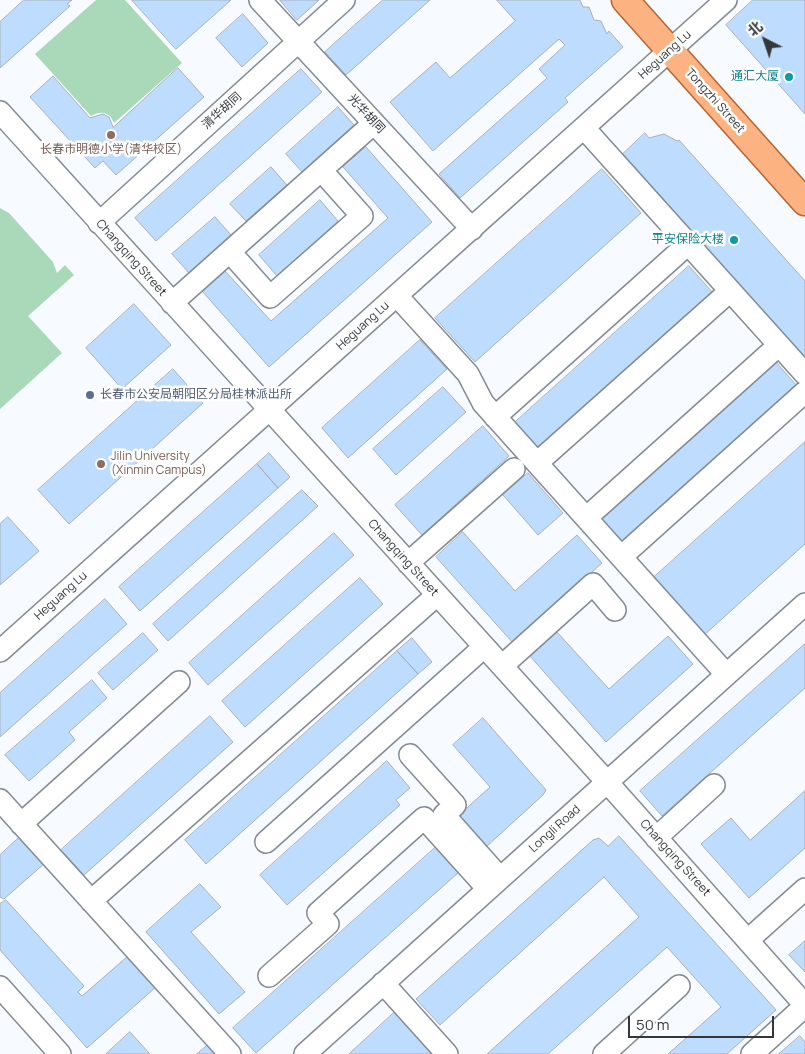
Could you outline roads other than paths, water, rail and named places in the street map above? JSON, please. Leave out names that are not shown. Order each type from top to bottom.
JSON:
[{"type":"main road","name":"Tongzhi Street","points":[[625,0],[677,44],[805,176]]},
{"type":"main road","name":"Tongzhi Street","points":[[648,0],[677,44],[805,202]]},
{"type":"street","name":"光华胡同","points":[[260,0],[472,229]]},
{"type":"street","name":"清华胡同","points":[[99,223],[344,0]]},
{"type":"street","name":"Heguang Lu","points":[[0,651],[726,0]]},
{"type":"street","name":"Changqing Street","points":[[0,112],[607,782],[805,1006]]},
{"type":"street","points":[[172,303],[374,123]]},
{"type":"street","points":[[584,128],[805,374]]},
{"type":"street","points":[[230,252],[270,297],[362,216],[321,170]]},
{"type":"street","points":[[496,417],[688,244]]},
{"type":"street","points":[[537,463],[730,290]]},
{"type":"street","points":[[397,296],[468,374],[483,403],[726,674]]},
{"type":"street","points":[[586,518],[779,345]]},
{"type":"street","points":[[621,557],[805,392]]},
{"type":"street","points":[[408,563],[514,469]]},
{"type":"street","points":[[502,666],[593,584],[616,610]]},
{"type":"street","points":[[91,901],[437,595]]},
{"type":"street","name":"Longli Road","points":[[305,1054],[805,604]]},
{"type":"street","points":[[266,842],[484,647]]},
{"type":"street","points":[[21,824],[179,682]]},
{"type":"street","points":[[410,755],[455,805],[444,815],[494,884]]},
{"type":"street","points":[[656,838],[714,785]]},
{"type":"street","points":[[0,800],[230,1054]]},
{"type":"street","points":[[269,976],[328,924],[318,913],[424,818],[494,884]]},
{"type":"street","points":[[748,940],[805,889]]},
{"type":"street","points":[[383,983],[447,1054]]},
{"type":"street","points":[[604,1054],[679,986]]},
{"type":"street","points":[[0,987],[60,1054]]},
{"type":"street","points":[[752,1054],[805,1006]]},
{"type":"place","name":"通汇大厦","points":[[789,77]]},
{"type":"place","name":"长春市明德小学(清华校区)","points":[[111,135]]},
{"type":"place","name":"平安保险大楼","points":[[734,240]]},
{"type":"place","name":"长春市公安局朝阳区分局桂林派出所","points":[[90,395]]},
{"type":"place","name":"Jilin University (Xinmin Campus)","points":[[101,464]]}]
